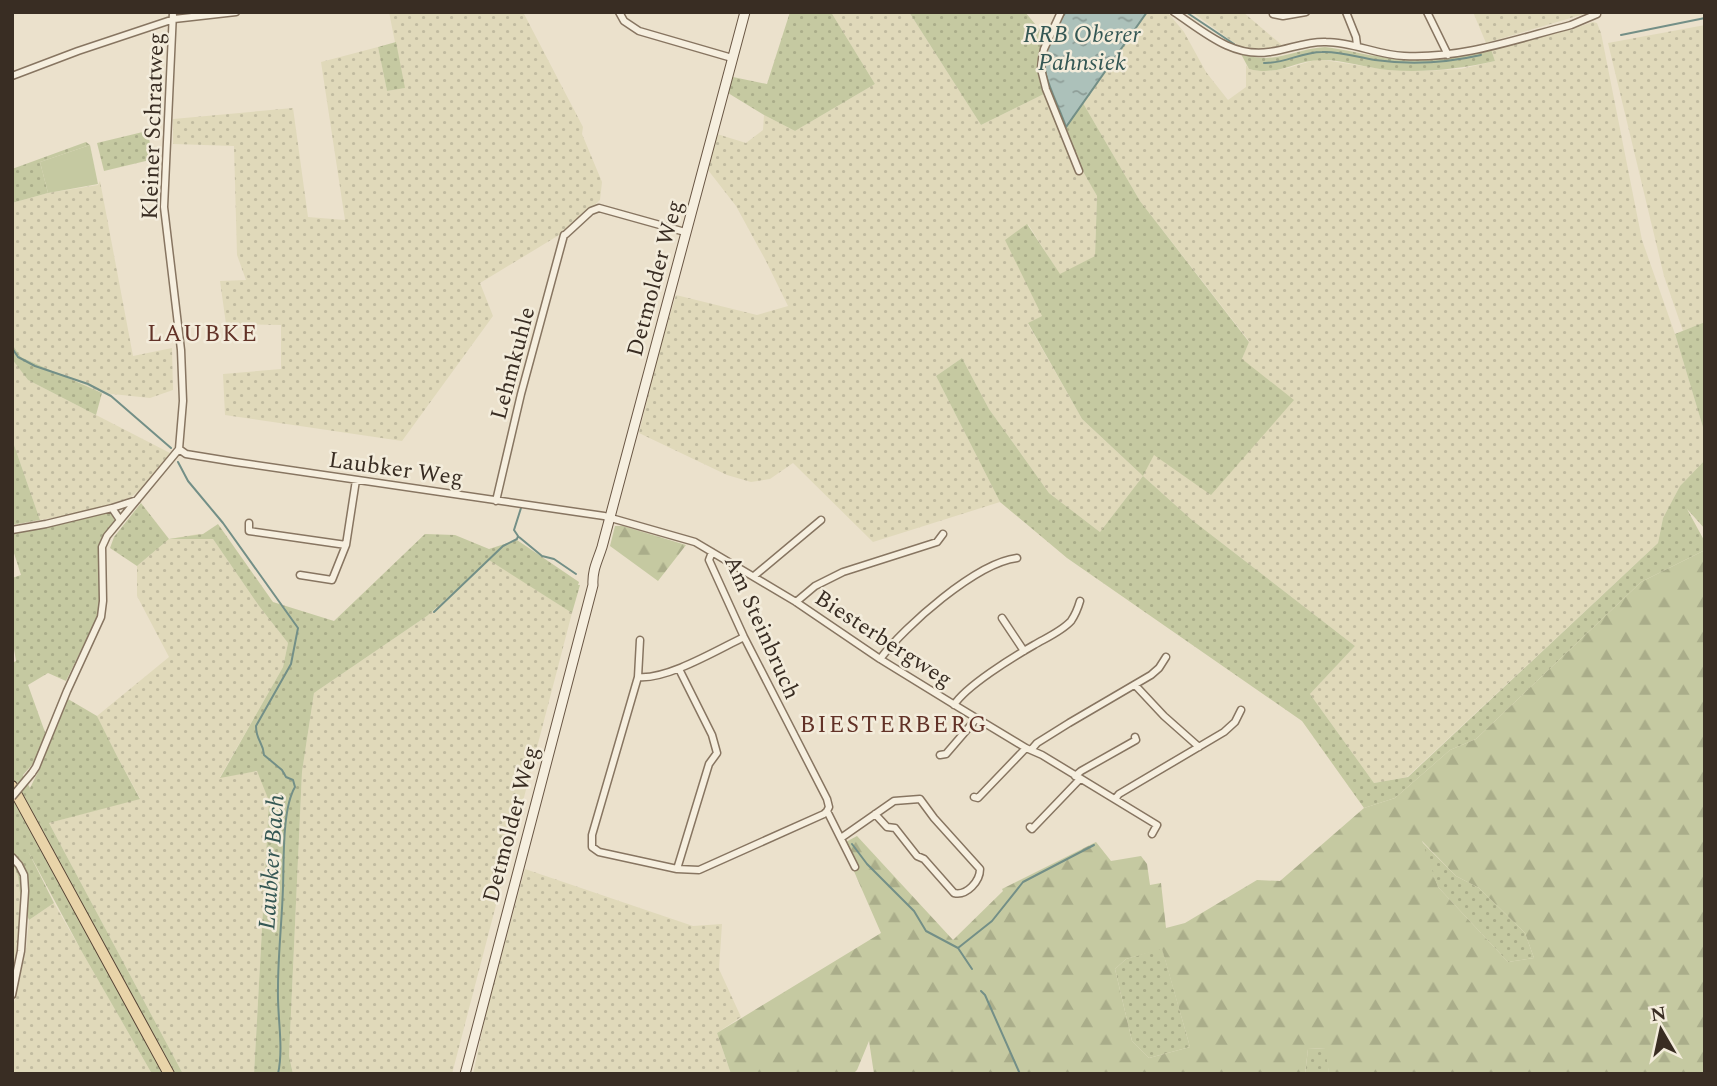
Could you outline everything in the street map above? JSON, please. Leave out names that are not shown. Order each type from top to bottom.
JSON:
[{"type":"main road","points":[[12,786],[169,1074]]},
{"type":"street","points":[[12,76],[173,16],[234,12]]},
{"type":"street","points":[[620,12],[624,22],[639,32],[732,58]]},
{"type":"street","name":"Detmolder Weg","points":[[465,1074],[593,585],[599,574],[602,562],[600,554],[745,12]]},
{"type":"street","points":[[1061,12],[1044,49],[1041,69],[1046,89],[1079,171]]},
{"type":"street","points":[[1174,12],[1221,43],[1243,52],[1268,53],[1303,44],[1338,42],[1386,55],[1427,57],[1477,50],[1571,25],[1597,13]]},
{"type":"street","points":[[1273,14],[1283,16],[1306,12]]},
{"type":"street","points":[[1346,12],[1357,38],[1355,46]]},
{"type":"street","points":[[1427,12],[1448,55]]},
{"type":"street","name":"Kleiner Schratweg","points":[[173,16],[163,207],[181,350],[183,401],[179,449]]},
{"type":"street","name":"Lehmkuhle","points":[[496,501],[565,235],[591,211],[599,208],[685,232]]},
{"type":"street","points":[[12,797],[36,767],[100,617],[103,601],[103,547],[107,536],[179,449]]},
{"type":"street","name":"Laubker Weg","points":[[179,449],[186,454],[610,517]]},
{"type":"street","points":[[300,575],[332,580],[346,545],[356,480]]},
{"type":"street","points":[[12,530],[138,500]]},
{"type":"street","points":[[112,508],[120,520]]},
{"type":"street","name":"Biesterbergweg","points":[[610,517],[691,541],[754,576],[954,705],[1157,825],[1152,834]]},
{"type":"street","points":[[754,576],[821,520]]},
{"type":"street","points":[[249,531],[346,545]]},
{"type":"street","points":[[796,602],[815,586],[843,572],[937,542],[943,534]]},
{"type":"street","name":"Am Steinbruch","points":[[712,552],[709,561],[744,637],[827,799],[827,811],[855,867]]},
{"type":"street","points":[[880,659],[907,628],[959,587],[995,563],[1017,558]]},
{"type":"street","points":[[954,705],[961,695],[1024,650],[1069,623],[1080,601]]},
{"type":"street","points":[[1002,618],[1024,650]]},
{"type":"street","points":[[638,677],[648,678],[679,668],[744,637]]},
{"type":"street","points":[[640,640],[638,677],[592,835],[592,847],[599,852],[677,869],[699,870],[827,811]]},
{"type":"street","points":[[974,797],[978,798],[1028,749],[1154,673],[1166,657]]},
{"type":"street","points":[[677,869],[709,764],[717,753],[712,735],[679,668]]},
{"type":"street","points":[[1135,685],[1199,747]]},
{"type":"street","points":[[1115,799],[1119,794],[1230,727],[1241,710]]},
{"type":"street","points":[[940,755],[946,754],[977,719]]},
{"type":"street","points":[[1030,827],[1032,829],[1078,778],[1081,771],[1136,740],[1135,737]]},
{"type":"street","points":[[841,838],[875,814],[894,801],[922,800],[981,873],[966,893],[954,893],[924,859],[917,856],[895,828],[887,827],[875,814]]},
{"type":"street","points":[[12,857],[24,875],[24,891],[21,951],[12,995]]},
{"type":"shaded area","points":[[389,12],[523,12],[583,127],[582,134],[602,182],[600,200],[569,229],[480,283],[493,316],[402,441],[225,415],[223,374],[281,369],[281,325],[226,324],[220,281],[246,280],[237,255],[234,146],[173,144],[173,119],[293,108],[308,217],[345,220],[321,62],[378,47],[387,91],[404,88]]},
{"type":"shaded area","points":[[831,12],[909,12],[981,125],[1044,94],[1097,196],[1095,256],[1060,275],[1028,224],[1042,316],[1028,324],[1082,419],[1143,476],[1100,532],[1049,493],[989,409],[962,358],[936,376],[1000,502],[873,542],[793,463],[770,479],[751,482],[727,475],[639,433],[676,295],[757,315],[788,306],[736,206],[708,170],[717,134],[746,143],[763,130],[764,115],[795,131],[875,84]]},
{"type":"shaded area","points":[[1147,12],[1169,14],[1184,32],[1206,72],[1228,100],[1246,87],[1246,65],[1253,70],[1270,71],[1324,60],[1388,70],[1461,69],[1495,61],[1491,49],[1597,23],[1642,240],[1675,334],[1705,434],[1705,460],[1680,486],[1663,518],[1658,543],[1407,777],[1374,783],[1310,694],[1355,646],[1192,520],[1143,476],[1154,454],[1242,359],[1249,341],[1140,201],[1083,103]]},
{"type":"shaded area","points":[[1192,12],[1243,12],[1283,46],[1260,52],[1245,49]]},
{"type":"shaded area","points":[[1473,12],[1591,12],[1486,43]]},
{"type":"shaded area","points":[[1705,25],[1705,322],[1683,331],[1664,276],[1608,43]]},
{"type":"shaded area","points":[[100,181],[133,356],[172,348],[173,390],[150,398],[103,393],[21,357],[12,344],[12,203],[48,193],[98,185]]},
{"type":"shaded area","points":[[13,359],[28,380],[170,453],[145,486],[131,497],[111,504],[40,520],[12,439]]},
{"type":"shaded area","points":[[198,534],[213,539],[288,643],[283,667],[220,777],[258,771],[269,801],[254,1074],[183,1074],[49,823],[140,798],[97,716],[169,657],[137,596],[137,566],[169,539]]},
{"type":"shaded area","points":[[489,559],[572,613],[452,1074],[293,1074],[289,1056],[302,772],[314,693],[427,616]]},
{"type":"shaded area","points":[[12,864],[21,883],[19,940],[12,976]]},
{"type":"shaded area","points":[[525,869],[693,926],[722,924],[719,969],[741,1017],[717,1033],[731,1074],[473,1074],[487,1009]]},
{"type":"shaded area","points":[[54,903],[152,1074],[12,1074],[12,1012],[26,950],[29,920]]},
{"type":"green space","points":[[790,12],[831,12],[875,84],[795,131],[728,93],[733,77],[767,84]]},
{"type":"green space","points":[[909,12],[1025,12],[1046,37],[1039,65],[1044,94],[981,125]]},
{"type":"green space","points":[[396,42],[405,88],[387,91],[378,47]]},
{"type":"green space","points":[[1325,47],[1410,59],[1451,57],[1491,49],[1495,61],[1415,71],[1313,60],[1260,71],[1249,69],[1241,54],[1264,58]]},
{"type":"green space","points":[[1083,103],[1140,201],[1249,342],[1242,359],[1294,400],[1211,495],[1154,455],[1143,476],[1082,419],[1028,323],[1042,316],[1005,240],[1027,224],[1060,274],[1095,256],[1097,196],[1080,166],[1066,127]]},
{"type":"green space","points":[[147,131],[154,159],[104,171],[97,143]]},
{"type":"green space","points":[[86,142],[90,145],[40,162],[48,193],[12,203],[12,169]]},
{"type":"green space","points":[[90,145],[98,184],[48,193],[40,162]]},
{"type":"green space","points":[[1705,322],[1705,434],[1675,334]]},
{"type":"green space","points":[[12,344],[21,357],[102,393],[96,415],[28,380],[12,359]]},
{"type":"green space","points":[[962,358],[989,409],[1049,493],[1100,532],[1143,476],[1192,520],[1355,646],[1310,694],[1374,783],[1408,777],[1658,543],[1663,518],[1680,486],[1705,460],[1705,529],[1687,509],[1705,542],[1705,550],[1641,582],[1476,739],[1450,750],[1395,798],[1364,808],[1302,721],[1067,558],[1000,502],[936,376]]},
{"type":"green space","points":[[12,439],[40,520],[12,525]]},
{"type":"green space","points":[[141,503],[169,539],[137,566],[110,548],[114,537]]},
{"type":"green space","points":[[111,512],[115,521],[99,547],[100,600],[97,617],[66,681],[48,673],[28,685],[46,735],[37,759],[23,775],[30,788],[68,699],[97,716],[140,799],[49,823],[183,1074],[152,1074],[28,851],[54,903],[29,920],[21,898],[18,876],[12,864],[12,663],[16,661],[12,637],[12,578],[21,575],[12,547],[12,531]]},
{"type":"green space","points":[[218,524],[273,602],[334,621],[425,534],[455,535],[489,549],[517,540],[580,585],[572,613],[489,560],[427,616],[314,693],[302,772],[289,1056],[293,1074],[254,1074],[269,801],[257,771],[220,778],[283,667],[288,643],[213,539],[169,539],[203,534]]},
{"type":"green space","points":[[615,526],[686,545],[658,581],[610,546]]},
{"type":"green space","points":[[1705,550],[1705,1074],[1329,1074],[1325,1048],[1308,1049],[1305,1074],[874,1074],[869,1041],[853,1074],[731,1074],[717,1033],[881,933],[842,844],[857,836],[953,940],[1003,891],[1002,889],[1096,842],[1111,861],[1141,856],[1147,864],[1150,885],[1161,883],[1166,928],[1185,923],[1257,880],[1280,881],[1364,808],[1395,798],[1450,750],[1476,739],[1641,582]],"holes":[[[1422,841],[1456,876],[1479,888],[1525,933],[1534,958],[1508,962],[1438,887]],[[1162,949],[1190,1047],[1149,1058],[1132,1041],[1115,969],[1126,959]]]},
{"type":"green space","points":[[1420,840],[1456,876],[1479,888],[1525,933],[1534,958],[1508,962],[1438,887]]},
{"type":"green space","points":[[1162,948],[1190,1047],[1149,1058],[1132,1041],[1115,969],[1126,959]]},
{"type":"green space","points":[[1326,1048],[1329,1073],[1305,1074],[1308,1049]]},
{"type":"water","name":"RRB Oberer Pahnsiek","points":[[1066,12],[1147,12],[1066,127],[1046,75],[1045,58],[1057,25]]},
{"type":"waterway","points":[[1186,12],[1234,44]]},
{"type":"waterway","points":[[1621,35],[1705,18]]},
{"type":"waterway","points":[[1264,63],[1322,52],[1388,62],[1415,63],[1481,55]]},
{"type":"waterway","name":"Laubker Bach","points":[[12,348],[18,357],[35,366],[88,384],[111,396],[171,448]]},
{"type":"waterway","name":"Laubker Bach","points":[[178,462],[188,481],[223,523],[298,628],[291,664],[256,726],[264,755],[282,770],[286,777],[293,780],[295,787],[288,808],[284,835],[278,975],[278,1074]]},
{"type":"waterway","points":[[434,612],[503,546],[517,539],[514,530],[521,508]]},
{"type":"waterway","points":[[519,537],[542,556],[554,559],[576,574]]},
{"type":"waterway","points":[[852,844],[867,864],[914,911],[926,931],[958,948],[972,969]]},
{"type":"waterway","points":[[958,948],[992,921],[1023,882],[1094,845]]},
{"type":"waterway","points":[[981,991],[1020,1074]]},
{"type":"district","name":"LAUBKE","points":[[203,333]]},
{"type":"district","name":"BIESTERBERG","points":[[894,724]]}]
